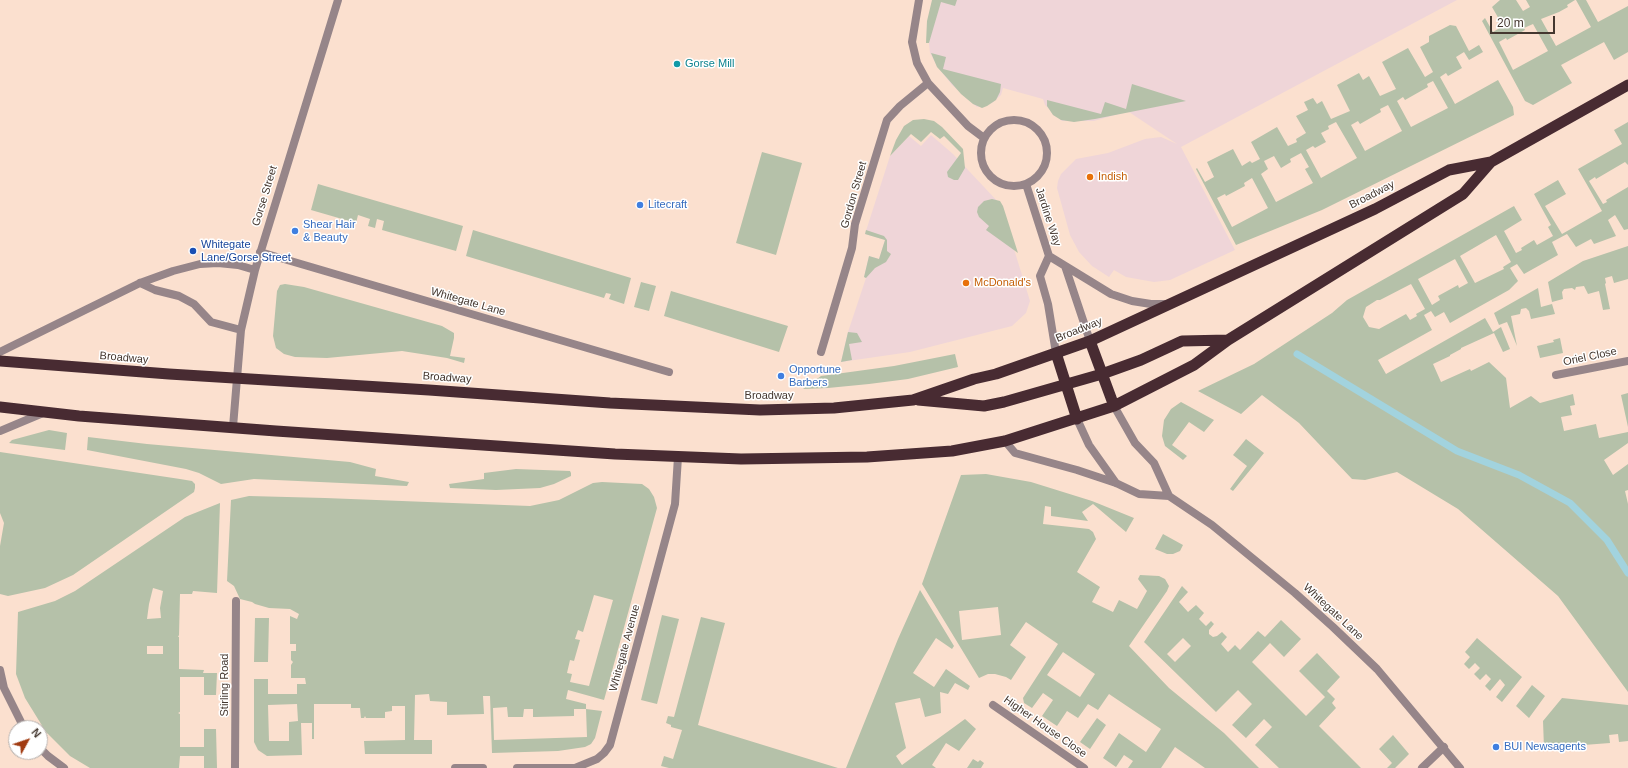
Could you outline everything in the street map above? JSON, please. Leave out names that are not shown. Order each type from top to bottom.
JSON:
[{"type":"highway","name":"Broadway","points":[[0,361],[610,403],[760,410],[834,408],[913,400],[1090,341],[1375,209],[1449,170],[1491,162],[1628,85]]},
{"type":"highway","name":"Broadway","points":[[0,408],[80,416],[591,453],[678,457],[741,459],[867,457],[952,451],[1005,441],[1114,406],[1194,365],[1228,340],[1463,194],[1491,162]]},
{"type":"highway","points":[[913,400],[984,406],[1004,402],[1102,374],[1141,360],[1182,341],[1228,340]]},
{"type":"highway","points":[[1090,341],[1114,406]]},
{"type":"highway","points":[[1056,353],[1077,419]]},
{"type":"street","name":"Gorse Street","points":[[233,427],[241,330],[255,270],[338,0]]},
{"type":"street","points":[[919,0],[912,42],[917,63],[928,83],[968,126],[984,138]]},
{"type":"street","name":"Gordon Street","points":[[821,352],[852,248],[855,224],[887,120],[900,106],[928,83]]},
{"type":"street","name":"Jardine Way","points":[[1009,119],[1026,121],[1041,132],[1047,146],[1045,167],[1039,175],[1026,184],[1014,186],[1004,185],[996,181],[988,174],[981,157],[981,148],[984,138],[994,125],[1009,119]]},
{"type":"street","name":"Jardine Way","points":[[1026,184],[1049,256],[1111,294],[1132,301],[1151,304],[1172,304]]},
{"type":"street","name":"Whitegate Lane","points":[[260,252],[669,372]]},
{"type":"street","name":"Jardine Way","points":[[1049,256],[1040,276],[1048,304],[1056,353]]},
{"type":"street","points":[[0,352],[140,282],[173,271],[200,264],[218,263],[238,265],[255,270]]},
{"type":"street","points":[[1066,266],[1090,341]]},
{"type":"street","points":[[140,282],[155,290],[179,296],[194,304],[210,322],[241,330]]},
{"type":"street","name":"Oriel Close","points":[[1556,375],[1628,361]]},
{"type":"street","points":[[1005,441],[1015,453],[1071,468],[1116,483],[1139,494],[1169,496],[1154,464],[1135,443],[1114,406]]},
{"type":"street","name":"Broadway","points":[[0,431],[46,412]]},
{"type":"street","points":[[1077,419],[1089,445],[1116,483]]},
{"type":"street","name":"Whitegate Avenue","points":[[517,768],[574,768],[597,759],[610,745],[675,504],[678,457]]},
{"type":"street","name":"Whitegate Lane","points":[[1169,496],[1212,525],[1295,592],[1328,622],[1376,669],[1444,747],[1460,768]]},
{"type":"street","name":"Stirling Road","points":[[235,768],[236,601]]},
{"type":"street","points":[[0,670],[4,688],[20,720]]},
{"type":"street","name":"Higher House Close","points":[[993,704],[1084,768]]},
{"type":"street","points":[[1422,768],[1444,747]]},
{"type":"street","points":[[48,756],[64,768]]},
{"type":"street","points":[[455,768],[483,768]]},
{"type":"shaded area","points":[[932,0],[1457,0],[1181,147],[1235,250],[1170,280],[1154,282],[1126,277],[1114,270],[1109,277],[1092,266],[1079,252],[1070,235],[1057,188],[1058,181],[1061,174],[1076,159],[1108,153],[1145,139],[1161,137],[1177,144],[1126,110],[1122,113],[1094,121],[1062,121],[1045,105],[1043,99],[1003,88],[1001,95],[992,103],[977,107],[952,85],[937,66],[930,53],[929,44]]},
{"type":"shaded area","points":[[931,135],[953,154],[1000,204],[1030,301],[1026,313],[1012,326],[910,352],[841,362],[848,332],[866,278],[864,277],[869,256],[879,259],[885,240],[865,234],[890,156],[909,136],[921,146]]},
{"type":"green space","points":[[932,0],[957,0],[955,6],[941,2],[929,43],[926,43],[927,21]]},
{"type":"green space","points":[[1500,0],[1516,0],[1523,11],[1530,7],[1526,0],[1575,0],[1567,5],[1568,7],[1541,19],[1556,46],[1591,27],[1576,0],[1586,0],[1598,22],[1628,6],[1628,52],[1614,60],[1604,42],[1561,65],[1572,83],[1533,105],[1525,101],[1482,21],[1485,18],[1493,32],[1503,26],[1492,7]],"holes":[[[1533,24],[1548,51],[1513,70],[1499,42],[1506,38],[1507,40],[1525,30],[1524,28]]]},
{"type":"green space","points":[[1450,25],[1456,26],[1469,51],[1479,45],[1483,52],[1469,60],[1464,52],[1456,57],[1462,68],[1448,76],[1446,73],[1440,77],[1455,104],[1498,80],[1513,107],[1514,115],[1322,210],[1236,245],[1196,169],[1197,168],[1205,182],[1214,177],[1207,162],[1233,149],[1242,166],[1250,161],[1252,163],[1260,159],[1251,142],[1277,127],[1288,146],[1297,142],[1296,139],[1306,133],[1296,116],[1308,110],[1304,102],[1313,98],[1317,104],[1322,101],[1331,119],[1350,111],[1337,85],[1359,73],[1363,80],[1369,76],[1380,96],[1396,89],[1382,62],[1408,48],[1425,77],[1433,72],[1420,47],[1429,42],[1429,36]],"holes":[[[1433,81],[1448,108],[1411,127],[1397,101],[1403,97],[1405,100],[1428,87],[1427,84]],[[1388,105],[1402,131],[1365,151],[1351,125],[1358,121],[1360,124],[1381,112],[1380,109]],[[1336,122],[1357,158],[1321,178],[1306,150],[1313,146],[1315,148],[1326,142],[1321,133],[1329,129],[1328,126]],[[1301,153],[1309,167],[1305,169],[1313,183],[1276,202],[1261,174],[1268,169],[1264,161],[1274,156],[1281,168],[1291,162],[1290,159]],[[1252,178],[1268,208],[1232,227],[1217,198],[1225,194],[1226,196],[1245,186],[1244,183]]]},
{"type":"green space","points":[[931,53],[946,57],[943,69],[1001,84],[1000,92],[996,100],[982,108],[973,104],[961,94],[937,67]]},
{"type":"green space","points":[[1132,84],[1186,101],[1074,122],[1061,120],[1053,115],[1047,106],[1047,100],[1101,114],[1105,102],[1126,109]]},
{"type":"green space","points":[[924,119],[934,121],[942,127],[963,149],[965,168],[958,180],[948,177],[947,172],[961,153],[944,136],[940,139],[931,132],[921,142],[911,134],[890,156],[896,140],[904,126],[913,120]]},
{"type":"green space","points":[[1628,122],[1628,165],[1625,162],[1596,179],[1595,177],[1589,181],[1603,204],[1607,202],[1606,200],[1628,187],[1628,229],[1624,230],[1615,215],[1608,220],[1616,236],[1594,244],[1591,239],[1576,247],[1567,234],[1552,242],[1558,255],[1524,274],[1517,264],[1510,268],[1518,281],[1509,290],[1450,323],[1444,312],[1435,317],[1431,311],[1424,315],[1432,330],[1378,360],[1386,374],[1485,318],[1493,332],[1501,327],[1510,349],[1503,352],[1494,333],[1461,348],[1450,356],[1433,364],[1441,382],[1470,369],[1471,371],[1489,362],[1506,378],[1510,408],[1531,396],[1540,403],[1573,394],[1575,405],[1570,406],[1572,415],[1561,417],[1564,431],[1596,424],[1599,438],[1628,432],[1628,443],[1604,460],[1613,475],[1628,464],[1628,490],[1625,491],[1628,504],[1628,692],[1558,596],[1458,509],[1397,472],[1365,480],[1352,479],[1299,423],[1262,395],[1241,414],[1198,391],[1254,364],[1332,313],[1347,300],[1514,206],[1522,220],[1504,231],[1516,253],[1534,240],[1537,245],[1553,236],[1548,227],[1551,225],[1534,194],[1558,180],[1566,194],[1545,206],[1562,234],[1602,211],[1578,169],[1622,144],[1614,130]],"holes":[[[1496,235],[1511,262],[1503,267],[1504,269],[1475,283],[1460,256]],[[1455,259],[1468,283],[1459,288],[1458,285],[1438,296],[1440,300],[1432,305],[1418,279]],[[1411,284],[1425,309],[1416,314],[1417,316],[1410,320],[1406,314],[1379,329],[1369,327],[1363,317],[1366,307],[1377,300],[1380,300]]]},
{"type":"green space","points":[[762,152],[802,163],[776,255],[736,243]]},
{"type":"green space","points":[[318,184],[463,226],[456,251],[382,230],[384,221],[377,219],[375,228],[368,226],[370,219],[358,215],[356,223],[311,210]]},
{"type":"green space","points":[[992,199],[1000,201],[1003,206],[1018,253],[986,230],[989,226],[979,217],[977,212],[978,207],[984,201]]},
{"type":"green space","points":[[473,230],[631,278],[624,304],[609,299],[611,294],[606,293],[604,298],[466,256]]},
{"type":"green space","points":[[866,230],[884,236],[887,240],[887,251],[891,254],[886,262],[875,268],[866,278],[864,277],[869,256],[879,259],[885,240],[865,234]]},
{"type":"green space","points":[[1628,246],[1628,279],[1614,283],[1612,276],[1605,278],[1610,309],[1603,310],[1599,291],[1588,294],[1584,286],[1576,287],[1575,290],[1572,288],[1564,289],[1562,292],[1563,299],[1552,302],[1548,282],[1583,261]]},
{"type":"green space","points":[[641,282],[656,286],[649,311],[634,307]]},
{"type":"green space","points":[[285,284],[304,287],[442,326],[454,333],[450,356],[465,358],[464,363],[447,358],[402,351],[327,358],[295,357],[284,354],[276,348],[273,336],[277,291],[280,285]]},
{"type":"green space","points":[[1538,288],[1541,307],[1552,304],[1555,314],[1531,319],[1529,311],[1526,308],[1521,309],[1520,314],[1511,316],[1517,346],[1507,322],[1499,325],[1494,313]]},
{"type":"green space","points":[[671,291],[788,326],[779,352],[664,316]]},
{"type":"green space","points":[[848,332],[857,333],[862,342],[849,344],[852,360],[841,362]]},
{"type":"green space","points":[[1560,338],[1563,353],[1540,358],[1537,346],[1554,342],[1553,340]]},
{"type":"green space","points":[[955,354],[958,367],[908,379],[828,388],[803,389],[821,376],[894,366]]},
{"type":"green space","points":[[1628,393],[1628,427],[1621,395]]},
{"type":"green space","points":[[1181,402],[1214,420],[1204,432],[1189,422],[1172,445],[1187,456],[1183,460],[1165,446],[1162,436],[1164,420],[1171,409]]},
{"type":"green space","points":[[49,430],[67,433],[65,450],[9,443],[12,440]]},
{"type":"green space","points":[[88,437],[147,444],[350,462],[376,469],[375,476],[409,482],[407,486],[254,479],[221,484],[199,473],[186,469],[87,450]]},
{"type":"green space","points":[[1246,439],[1264,453],[1233,491],[1230,489],[1247,466],[1233,455]]},
{"type":"green space","points":[[0,452],[192,481],[195,484],[195,488],[194,492],[73,575],[45,588],[8,596],[0,594],[0,546],[4,523],[0,513]]},
{"type":"green space","points":[[516,469],[570,471],[571,476],[554,484],[540,488],[496,490],[450,488],[449,484],[484,479],[484,473]]},
{"type":"green space","points":[[986,474],[1031,482],[1092,501],[1134,518],[1126,532],[1093,504],[1082,512],[1088,521],[1051,516],[1051,507],[1045,506],[1043,524],[1089,529],[1093,532],[1096,539],[1077,572],[1100,587],[1092,602],[1113,612],[1119,600],[1137,609],[1147,591],[1138,579],[1140,575],[1159,576],[1165,579],[1169,586],[1167,591],[1129,646],[1169,688],[1224,733],[1259,768],[1205,768],[1175,747],[1161,768],[1128,768],[1133,761],[1124,755],[1116,767],[1103,758],[1119,733],[1146,752],[1161,729],[1109,694],[1098,710],[1088,704],[1078,718],[1067,711],[1057,726],[1042,716],[1053,700],[1043,693],[1032,708],[1024,703],[1023,698],[1058,644],[1026,622],[1010,645],[1026,657],[1011,680],[995,674],[988,674],[979,678],[922,584],[961,475]],"holes":[[[998,607],[1001,635],[962,640],[959,611]],[[1063,652],[1095,674],[1080,697],[1047,675]]]},
{"type":"green space","points":[[593,483],[642,484],[649,489],[654,497],[657,508],[604,700],[568,690],[566,699],[586,704],[586,709],[602,711],[595,738],[591,744],[585,747],[558,751],[492,753],[490,696],[483,696],[484,714],[447,715],[447,702],[430,701],[429,694],[415,695],[414,740],[432,740],[432,754],[365,754],[364,741],[405,740],[405,706],[392,706],[392,711],[385,712],[385,718],[366,718],[365,716],[364,718],[361,718],[360,708],[351,708],[351,704],[314,704],[314,739],[312,739],[312,723],[301,723],[302,755],[267,756],[258,750],[254,742],[254,679],[268,679],[268,694],[297,694],[297,684],[306,684],[305,678],[291,678],[291,665],[293,662],[291,660],[291,651],[296,651],[296,644],[290,644],[290,616],[297,619],[299,614],[290,609],[269,608],[240,599],[234,586],[227,581],[231,500],[249,496],[530,506],[559,500]],"holes":[[[594,595],[613,600],[589,686],[570,682],[572,674],[567,673],[570,660],[574,661],[580,640],[575,639],[578,630],[583,632]],[[297,704],[298,721],[289,722],[289,741],[269,741],[268,705]],[[507,707],[508,717],[523,717],[524,709],[533,709],[533,717],[574,716],[574,709],[586,709],[587,737],[494,740],[493,708]]]},
{"type":"green space","points":[[220,503],[217,593],[193,591],[192,594],[180,594],[178,637],[179,669],[204,670],[203,673],[217,673],[216,695],[204,695],[204,677],[180,677],[180,712],[178,713],[180,714],[180,747],[204,747],[204,729],[216,729],[217,768],[204,768],[204,756],[180,756],[179,768],[90,768],[70,756],[48,734],[48,720],[39,720],[25,698],[16,674],[18,612],[55,601],[75,591],[185,517]],"holes":[[[153,588],[163,591],[160,608],[161,618],[147,619]],[[147,646],[163,646],[163,654],[147,654]]]},
{"type":"green space","points":[[1163,534],[1183,545],[1180,551],[1173,554],[1167,554],[1155,549]]},
{"type":"green space","points":[[1182,586],[1188,592],[1179,602],[1188,612],[1196,605],[1204,613],[1199,619],[1206,626],[1211,621],[1214,624],[1209,630],[1209,634],[1213,637],[1222,632],[1227,637],[1221,644],[1228,652],[1235,645],[1240,650],[1258,631],[1265,637],[1281,620],[1301,639],[1284,657],[1270,643],[1252,662],[1306,716],[1325,697],[1299,671],[1317,653],[1340,677],[1327,691],[1335,699],[1332,703],[1336,708],[1319,726],[1361,768],[1279,768],[1255,745],[1272,727],[1264,719],[1246,738],[1232,725],[1252,704],[1238,690],[1216,712],[1144,642]],"holes":[[[1183,638],[1191,646],[1175,662],[1167,654]]]},
{"type":"green space","points":[[920,590],[954,646],[952,649],[936,638],[913,673],[934,687],[946,669],[970,686],[968,690],[955,683],[948,694],[940,692],[941,713],[925,717],[920,698],[895,703],[906,748],[896,756],[902,765],[965,719],[976,729],[959,751],[946,743],[932,765],[936,768],[846,768],[898,639]]},
{"type":"green space","points":[[662,615],[679,619],[657,704],[641,700]]},
{"type":"green space","points":[[701,617],[725,623],[698,725],[838,768],[669,768],[661,766],[664,756],[673,759],[682,730],[671,727],[671,725],[666,723],[668,716],[674,717]]},
{"type":"green space","points":[[255,618],[269,618],[268,662],[254,662]]},
{"type":"green space","points":[[1477,638],[1522,677],[1502,702],[1496,697],[1505,685],[1500,679],[1490,691],[1485,686],[1491,679],[1486,674],[1480,680],[1474,674],[1480,668],[1475,663],[1469,669],[1464,664],[1470,657],[1465,652]]},
{"type":"green space","points":[[1532,685],[1545,696],[1529,718],[1516,706]]},
{"type":"green space","points":[[1562,698],[1628,705],[1628,741],[1619,742],[1618,734],[1609,735],[1610,743],[1544,748],[1543,721]]},
{"type":"green space","points":[[1097,718],[1106,725],[1090,749],[1080,742]]},
{"type":"green space","points":[[1393,735],[1409,754],[1395,768],[1387,768],[1392,763],[1379,749]]},
{"type":"green space","points":[[973,759],[978,762],[980,760],[984,763],[981,768],[967,768]]},
{"type":"waterway","points":[[1297,354],[1457,451],[1519,475],[1570,503],[1607,540],[1628,573]]},
{"type":"place","name":"Gorse Mill","points":[[677,64]]},
{"type":"place","name":"Indish","points":[[1090,177]]},
{"type":"place","name":"Litecraft","points":[[640,205]]},
{"type":"place","name":"Shear Hair & Beauty","points":[[295,231]]},
{"type":"place","name":"Whitegate Lane/Gorse Street","points":[[193,251]]},
{"type":"place","name":"McDonald's","points":[[966,283]]},
{"type":"place","name":"Opportune Barbers","points":[[781,376]]},
{"type":"place","name":"BUI Newsagents","points":[[1496,747]]}]
